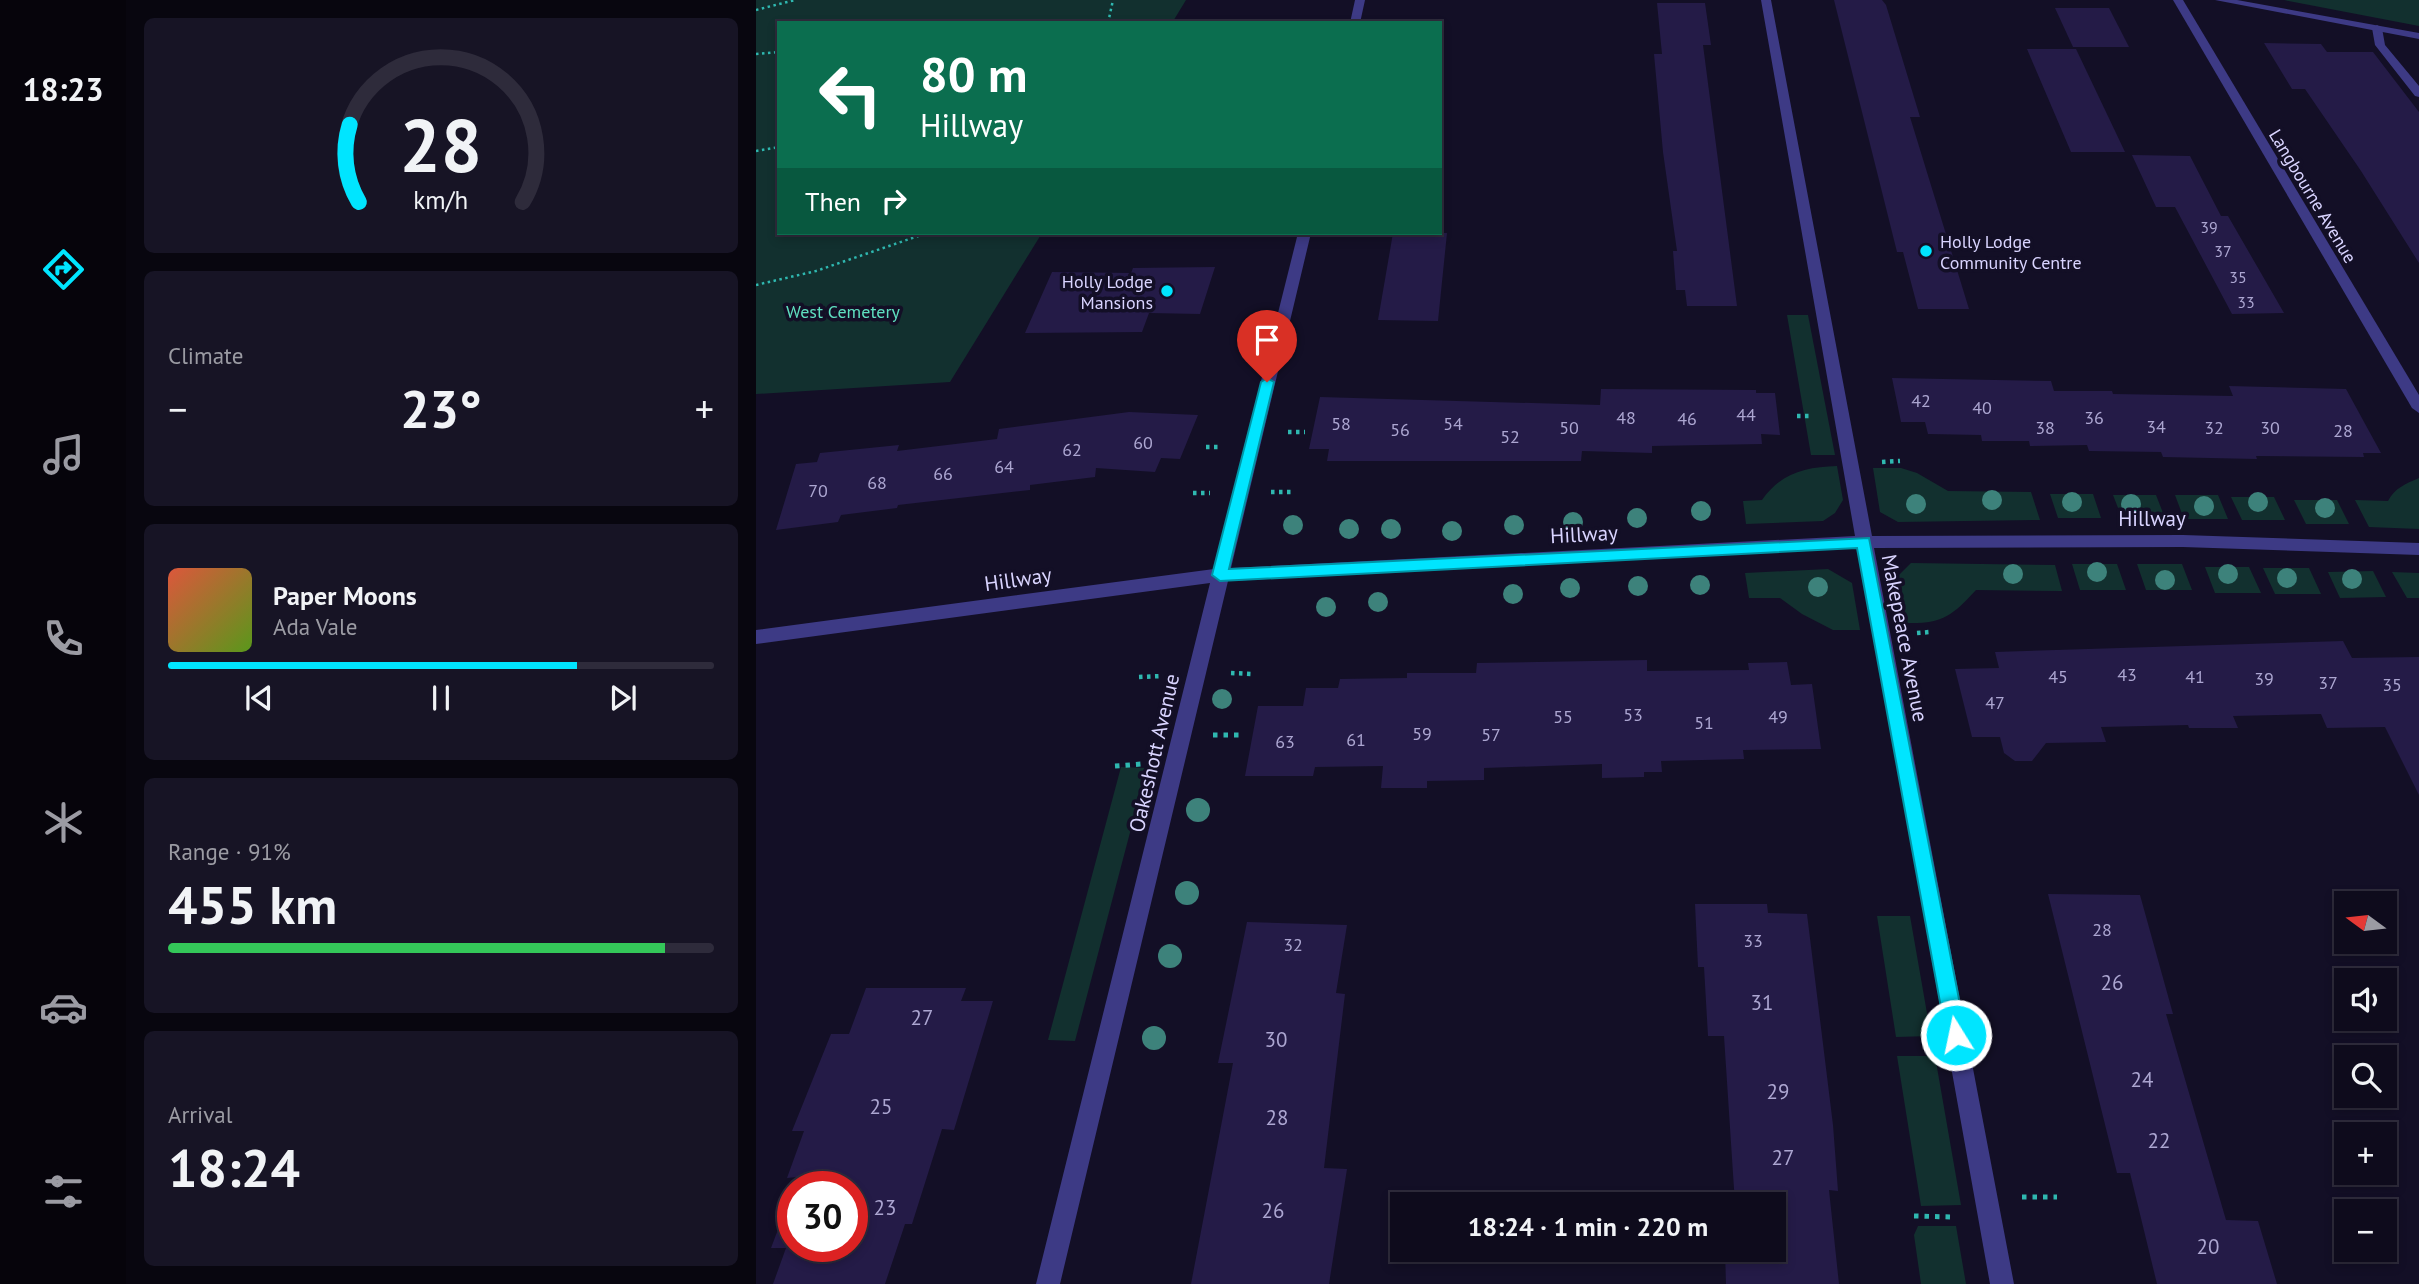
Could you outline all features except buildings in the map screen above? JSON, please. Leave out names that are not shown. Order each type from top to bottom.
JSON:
[{"type":"street","points":[[1355,21],[1360,0]]},
{"type":"street","name":"Makepeace Avenue","points":[[1766,0],[1863,542],[2002,1284]]},
{"type":"street","name":"Langbourne Avenue","points":[[2178,0],[2419,408]]},
{"type":"street","points":[[2220,0],[2419,36]]},
{"type":"street","points":[[2376,28],[2380,45],[2419,94]]},
{"type":"street","name":"Oakeshott Avenue","points":[[1048,1284],[1304,235]]},
{"type":"street","name":"Hillway","points":[[756,637],[1220,575],[1863,542],[2183,541],[2419,549]]},
{"type":"path","points":[[756,10],[795,0]]},
{"type":"path","points":[[1108,21],[1113,0]]},
{"type":"path","points":[[756,54],[777,52]]},
{"type":"path","points":[[756,151],[777,147]]},
{"type":"path","points":[[756,285],[816,271],[921,235]]},
{"type":"path","points":[[1877,462],[1900,461]]},
{"type":"path","points":[[1917,632],[1930,632]]},
{"type":"path","points":[[1914,1216],[1961,1217]]},
{"type":"green space","name":"West Cemetery","points":[[756,0],[1186,0],[1173,21],[777,21],[777,235],[1041,235],[950,382],[756,394]]},
{"type":"green space","points":[[2284,0],[2419,0],[2419,26]]},
{"type":"green space","points":[[1787,315],[1808,315],[1835,455],[1811,455]]},
{"type":"green space","points":[[1837,466],[1843,500],[1835,513],[1823,521],[1746,524],[1743,501],[1762,500],[1777,483],[1795,473]]},
{"type":"green space","points":[[1873,468],[1901,468],[1917,473],[1948,491],[2031,492],[2040,520],[1898,522],[1880,512]]},
{"type":"green space","points":[[2419,478],[2419,529],[2369,527],[2355,500],[2388,501],[2405,484]]},
{"type":"green space","points":[[2050,494],[2093,494],[2101,518],[2058,518]]},
{"type":"green space","points":[[2113,495],[2156,495],[2165,518],[2122,518]]},
{"type":"green space","points":[[2175,495],[2218,495],[2228,519],[2184,519]]},
{"type":"green space","points":[[2231,497],[2274,497],[2285,520],[2242,520]]},
{"type":"green space","points":[[2294,500],[2337,500],[2349,524],[2306,524]]},
{"type":"green space","points":[[1911,563],[2055,565],[2062,591],[1976,590],[1960,607],[1945,617],[1928,622],[1905,623],[1895,579]]},
{"type":"green space","points":[[2072,564],[2117,564],[2126,590],[2080,590]]},
{"type":"green space","points":[[2137,564],[2182,564],[2192,590],[2146,590]]},
{"type":"green space","points":[[2205,567],[2249,567],[2261,593],[2215,593]]},
{"type":"green space","points":[[2263,568],[2309,568],[2321,594],[2275,594]]},
{"type":"green space","points":[[1828,569],[1852,583],[1860,630],[1833,630],[1802,614],[1780,598],[1749,598],[1745,573]]},
{"type":"green space","points":[[2373,571],[2386,597],[2340,598],[2328,572]]},
{"type":"green space","points":[[2392,572],[2419,573],[2419,598],[2407,598]]},
{"type":"green space","points":[[1121,767],[1147,768],[1075,1041],[1048,1040]]},
{"type":"green space","points":[[1877,916],[1910,916],[1931,1036],[1896,1037]]},
{"type":"green space","points":[[1897,1056],[1935,1056],[1961,1205],[1921,1206]]},
{"type":"green space","points":[[1918,1226],[1956,1226],[1966,1284],[1921,1284],[1914,1235]]},
{"type":"place","name":"Holly Lodge Community Centre","points":[[1926,251]]},
{"type":"place","name":"Holly Lodge Mansions","points":[[1167,291]]},
{"type":"route","points":[[1267,382],[1220,575],[1863,542],[1911,785],[1956,1035]]}]
